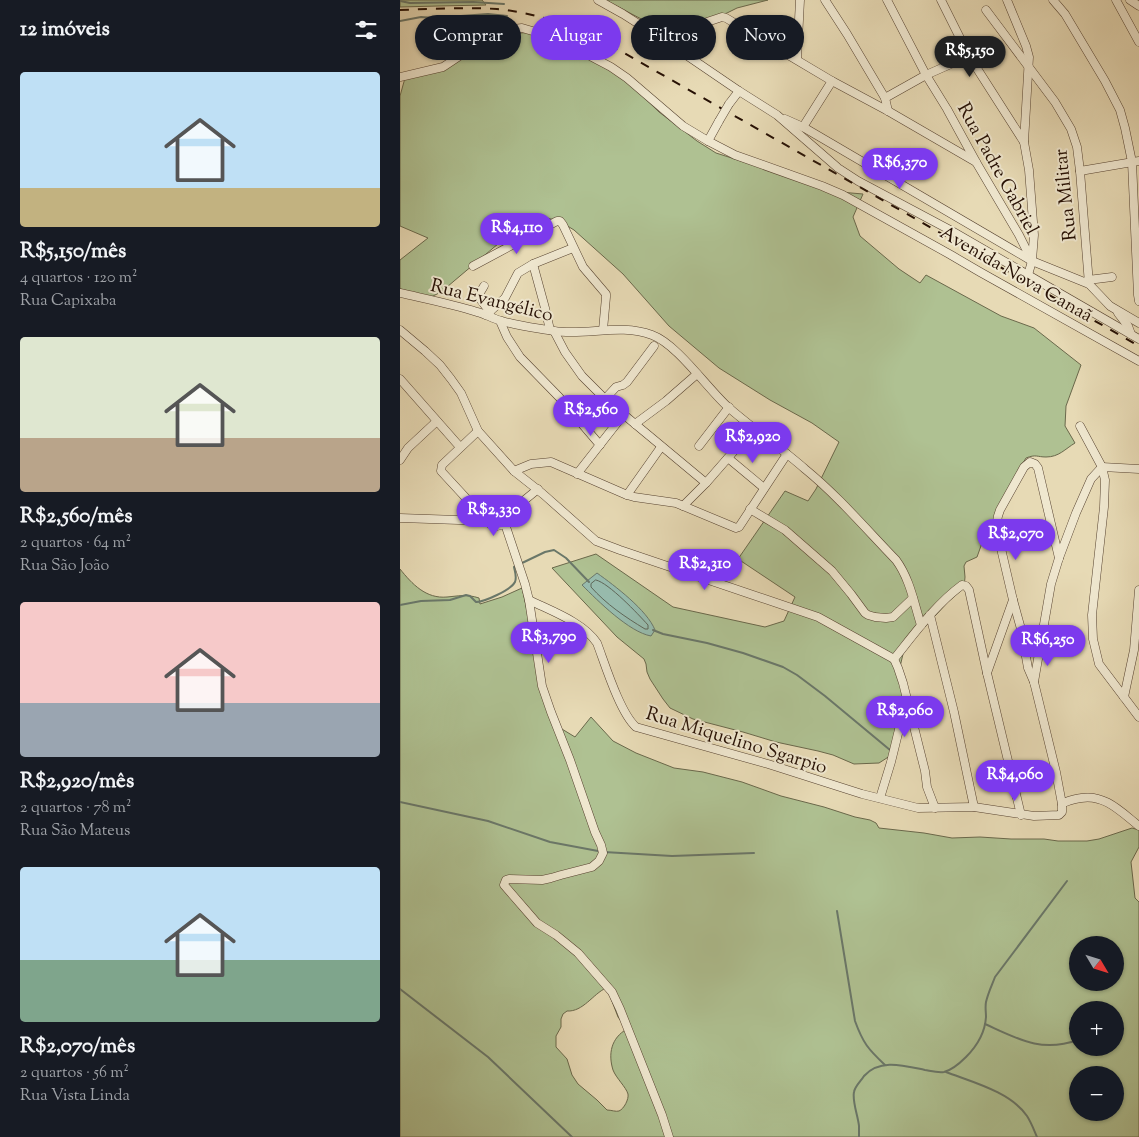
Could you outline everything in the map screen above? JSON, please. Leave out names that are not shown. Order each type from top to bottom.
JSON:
[{"type":"street","points":[[598,0],[670,44],[739,92],[777,115],[803,127],[1032,262],[1088,282],[1124,320],[1131,334]]},
{"type":"street","points":[[799,15],[800,0]]},
{"type":"street","points":[[825,0],[884,98],[888,111]]},
{"type":"street","name":"Rua Padre Gabriel","points":[[886,0],[892,4],[902,31],[998,198],[1032,262],[1028,276]]},
{"type":"street","points":[[941,0],[969,56],[1024,142]]},
{"type":"street","points":[[1006,0],[1029,57],[1024,142],[1029,170],[1034,235],[1032,262]]},
{"type":"street","points":[[1054,0],[1114,97],[1120,110],[1136,162],[1139,300]]},
{"type":"street","points":[[1116,0],[1139,42]]},
{"type":"street","points":[[1130,0],[1139,6]]},
{"type":"street","name":"Rua Militar","points":[[986,10],[1055,102],[1071,129],[1077,147],[1080,171],[1088,282]]},
{"type":"street","name":"Avenida Nova Canaã","points":[[400,77],[443,67],[494,34],[505,30],[522,28],[553,37],[611,67],[627,78],[683,126],[708,142],[735,155],[822,186],[878,214],[952,254],[980,272],[1139,362]]},
{"type":"street","points":[[884,98],[926,75],[969,56]]},
{"type":"street","points":[[799,60],[832,81],[976,162]]},
{"type":"street","points":[[803,127],[832,81]]},
{"type":"street","points":[[708,142],[729,104],[739,92]]},
{"type":"street","points":[[777,115],[838,168],[858,181],[950,230],[1139,339]]},
{"type":"street","points":[[1080,171],[1136,162]]},
{"type":"street","points":[[473,266],[557,221],[561,222],[587,273],[606,294],[603,330]]},
{"type":"street","points":[[484,286],[478,296],[488,314],[505,298],[518,273],[533,264],[573,248]]},
{"type":"street","points":[[533,264],[552,331],[582,376],[605,399],[706,483]]},
{"type":"street","points":[[1088,282],[1112,277]]},
{"type":"street","name":"Rua Evangélico","points":[[400,293],[488,314],[500,321],[552,331],[576,333],[603,330],[639,331],[661,339],[728,407],[807,470],[840,501],[896,560],[911,588],[921,625]]},
{"type":"street","points":[[1104,319],[1113,308]]},
{"type":"street","points":[[1113,308],[1139,323]]},
{"type":"street","points":[[500,321],[507,337],[520,357],[559,397],[600,445]]},
{"type":"street","points":[[400,330],[440,365],[460,393],[478,431],[514,470],[596,540],[818,617],[894,659],[907,698],[927,787],[934,808]]},
{"type":"street","points":[[605,399],[616,387],[627,382],[654,346]]},
{"type":"street","points":[[635,424],[666,401],[697,374]]},
{"type":"street","points":[[400,379],[460,447]]},
{"type":"street","points":[[699,446],[728,407]]},
{"type":"street","points":[[577,474],[624,414]]},
{"type":"street","points":[[400,460],[408,448],[437,422]]},
{"type":"street","points":[[1080,426],[1102,466],[1105,480],[1092,615],[1093,639],[1099,664],[1139,717]]},
{"type":"street","points":[[683,506],[706,483],[754,428]]},
{"type":"street","points":[[478,431],[442,465],[441,471],[494,526],[505,524]]},
{"type":"street","points":[[627,495],[661,446]]},
{"type":"street","points":[[514,470],[531,464],[556,463],[627,495],[669,501],[733,527],[739,527],[787,454]]},
{"type":"street","points":[[728,458],[764,488]]},
{"type":"street","points":[[1059,558],[1038,468],[1030,462],[1024,467],[1000,510],[996,527],[1021,629],[1028,668],[1034,682],[1056,772],[1062,804],[1071,800],[1088,797],[1104,800],[1139,826]]},
{"type":"street","points":[[1102,466],[1139,469]]},
{"type":"street","points":[[1034,682],[1051,584],[1059,558],[1076,512],[1091,479],[1102,466]]},
{"type":"street","points":[[538,490],[510,512],[505,524],[523,576],[529,600],[542,686],[595,832],[602,845],[603,853],[599,861],[592,867],[542,880],[509,879],[506,880],[504,885],[537,923],[556,935],[578,953],[612,992],[662,1115],[669,1137]]},
{"type":"street","points":[[750,509],[785,530],[832,571],[868,615],[886,618],[894,617],[913,598]]},
{"type":"street","points":[[400,518],[488,521]]},
{"type":"street","points":[[894,659],[921,625],[960,586],[966,586],[969,590],[1021,815]]},
{"type":"street","points":[[1124,697],[1134,650],[1139,590]]},
{"type":"street","name":"Rua Miquelino Sgarpio","points":[[529,600],[580,626],[593,637],[627,717],[636,727],[768,764],[862,794],[918,808],[974,807],[1034,816],[1059,815],[1062,812],[1062,804]]},
{"type":"street","points":[[987,673],[1013,600]]},
{"type":"street","points":[[930,616],[954,712],[974,807]]},
{"type":"street","points":[[880,798],[907,698]]},
{"type":"green space","points":[[400,0],[482,0],[486,5],[400,7]]},
{"type":"green space","points":[[605,0],[768,0],[737,8],[716,18],[716,15],[634,15]]},
{"type":"green space","points":[[531,32],[531,60],[598,60],[621,75],[659,112],[716,153],[828,191],[863,194],[853,217],[860,236],[899,269],[920,283],[926,275],[1001,316],[1034,328],[1081,365],[1066,406],[1065,426],[1075,443],[1055,456],[1026,458],[996,513],[977,557],[966,562],[964,566],[964,588],[948,602],[906,647],[900,667],[905,699],[893,754],[879,763],[854,764],[833,755],[776,742],[693,719],[670,708],[650,679],[644,659],[617,637],[552,568],[596,554],[673,607],[765,627],[784,621],[795,597],[738,559],[785,491],[808,501],[816,489],[839,442],[812,423],[770,400],[719,368],[669,326],[623,274],[574,230],[561,222],[537,215],[524,222],[441,292],[431,297],[400,289],[400,260],[428,238],[400,226],[400,96],[405,78],[422,74],[449,60],[521,60],[521,33]]},
{"type":"green space","points":[[400,569],[409,580],[432,596],[475,597],[479,598],[480,604],[522,588],[551,718],[557,726],[575,737],[591,717],[613,741],[636,753],[674,768],[703,772],[742,782],[781,796],[870,820],[876,823],[879,828],[952,838],[980,837],[1058,841],[1087,841],[1132,828],[1139,830],[1139,847],[1131,862],[1135,898],[1139,902],[1139,1137],[400,1137]],"holes":[[[606,988],[618,1017],[627,1029],[617,1037],[611,1052],[613,1070],[628,1094],[624,1106],[618,1111],[607,1110],[578,1084],[572,1075],[567,1059],[556,1047],[556,1036],[561,1027],[563,1014],[583,1006]]]},
{"type":"water","points":[[597,573],[630,599],[645,614],[655,630],[651,636],[633,629],[605,607],[582,585]]},
{"type":"waterway","points":[[400,1],[410,3],[473,2],[504,4]]},
{"type":"waterway","points":[[474,15],[498,15]]},
{"type":"waterway","points":[[400,21],[415,18]]},
{"type":"waterway","points":[[520,564],[545,552],[554,550],[566,558],[589,582]]},
{"type":"waterway","points":[[400,605],[421,601],[450,600],[466,595],[476,602],[485,600],[513,585],[516,578],[515,566]]},
{"type":"waterway","points":[[653,630],[743,653],[783,667],[825,696],[890,750]]},
{"type":"waterway","points":[[400,802],[488,821],[550,842],[598,851]]},
{"type":"waterway","points":[[604,852],[672,856],[754,853]]},
{"type":"waterway","points":[[859,1137],[854,1092],[864,1076],[870,1070],[885,1065],[901,1065],[934,1072],[944,1072],[953,1068],[964,1059],[974,1048],[982,1034],[986,1017],[986,1002],[995,977],[1067,881]]},
{"type":"waterway","points":[[837,911],[855,1021],[867,1045],[885,1065]]},
{"type":"waterway","points":[[400,989],[488,1057],[572,1137]]},
{"type":"waterway","points":[[985,1024],[1019,1039],[1041,1045],[1069,1043]]},
{"type":"waterway","points":[[946,1072],[979,1084],[1011,1100],[1027,1116],[1037,1137]]},
{"type":"railway","points":[[400,10],[497,9],[541,17],[583,32],[610,45],[1139,346]]}]
